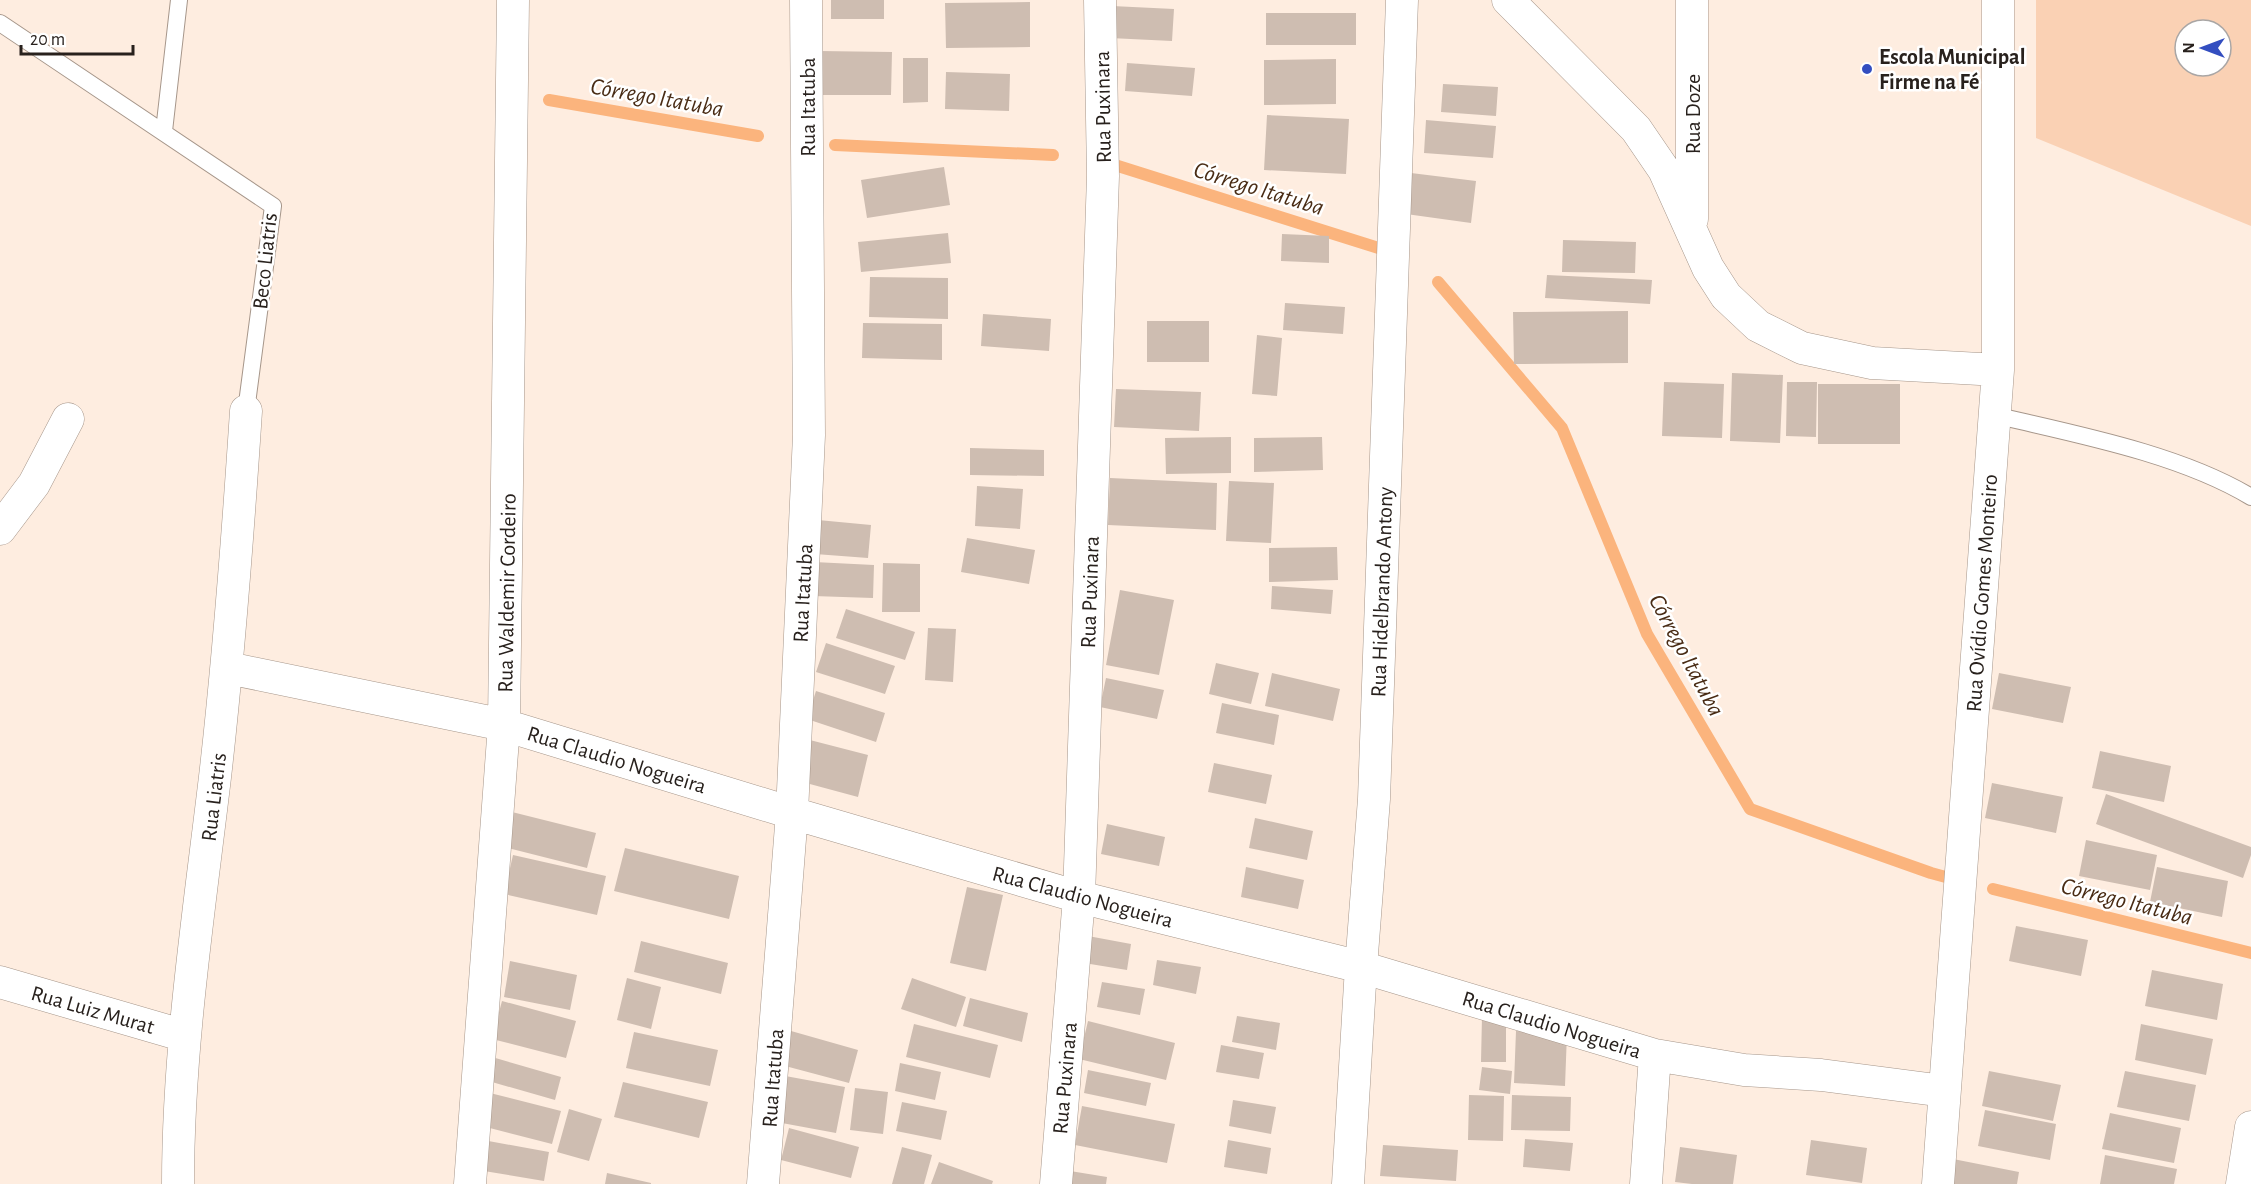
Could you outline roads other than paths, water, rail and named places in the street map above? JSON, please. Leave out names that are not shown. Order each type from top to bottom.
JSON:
[{"type":"street","name":"Rua Waldemir Cordeiro","points":[[470,1184],[504,725],[513,0]]},
{"type":"street","name":"Rua Itatuba","points":[[763,1184],[792,813],[809,435],[806,0]]},
{"type":"street","name":"Rua Puxinara","points":[[1056,1184],[1079,897],[1103,176],[1100,0]]},
{"type":"street","name":"Rua Hidelbrando Antony","points":[[1348,1184],[1374,799],[1402,0]]},
{"type":"street","points":[[1508,0],[1636,129],[1664,170],[1708,268],[1726,296],[1758,326],[1802,348],[1872,363],[1998,370]]},
{"type":"street","name":"Rua Doze","points":[[1692,0],[1692,229]]},
{"type":"street","name":"Rua Ovídio Gomes Monteiro","points":[[1938,1184],[1998,370],[1998,0]]},
{"type":"street","name":"Rua Liatris","points":[[178,1184],[178,1143],[185,1036],[228,668],[246,411]]},
{"type":"street","points":[[0,530],[34,483],[68,419]]},
{"type":"street","name":"Rua Claudio Nogueira","points":[[228,668],[504,725],[1079,897],[1361,966],[1655,1055],[1744,1070],[1821,1075],[1944,1091]]},
{"type":"street","name":"Rua Luiz Murat","points":[[0,982],[185,1036]]},
{"type":"street","points":[[1646,1184],[1655,1055]]},
{"type":"street","points":[[2242,1184],[2251,1126]]},
{"type":"lane","points":[[164,131],[179,0]]},
{"type":"lane","name":"Beco Liatris","points":[[0,23],[273,206],[246,411]]},
{"type":"lane","points":[[1994,415],[2154,456],[2232,485],[2251,497]]},
{"type":"waterway","name":"Córrego Itatuba","points":[[549,100],[758,136]]},
{"type":"waterway","name":"Córrego Itatuba","points":[[835,145],[1053,155]]},
{"type":"waterway","name":"Córrego Itatuba","points":[[1118,166],[1388,251]]},
{"type":"waterway","name":"Córrego Itatuba","points":[[1438,282],[1562,428],[1647,634],[1750,809],[1953,879]]},
{"type":"waterway","name":"Córrego Itatuba","points":[[1993,889],[2251,953]]},
{"type":"place","name":"Escola Municipal Firme na Fé","points":[[1867,69]]}]
